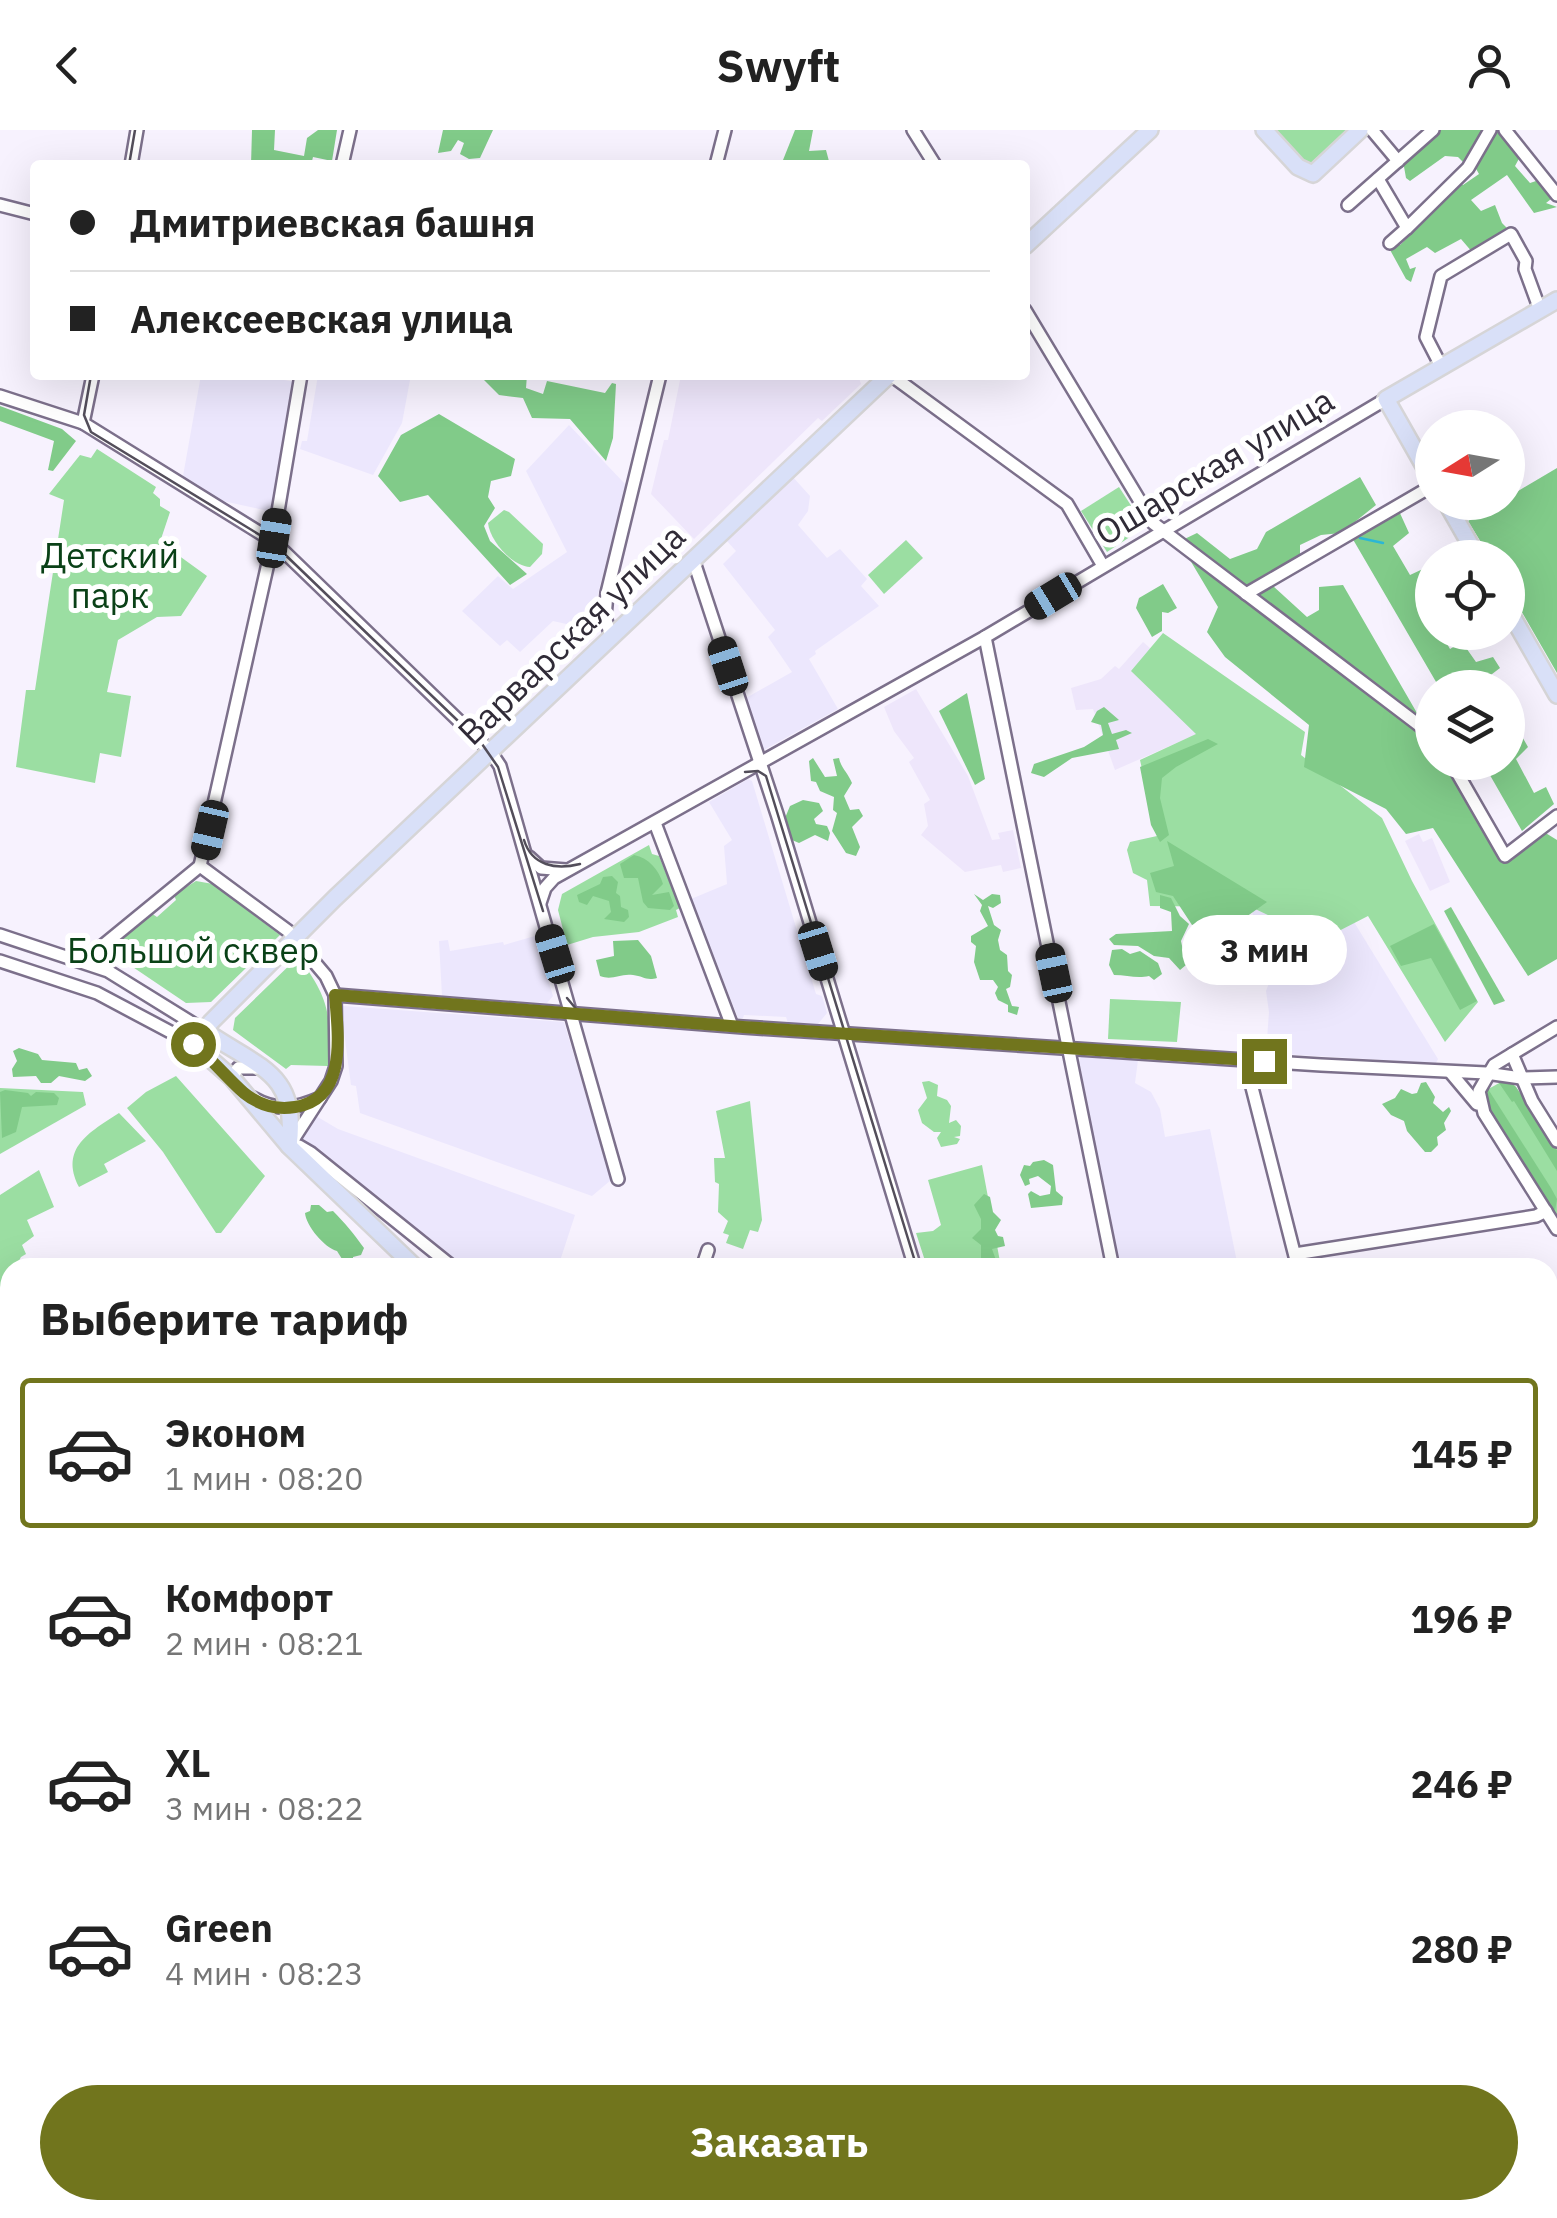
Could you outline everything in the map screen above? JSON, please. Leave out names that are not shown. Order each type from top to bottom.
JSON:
[{"type":"main road","points":[[1030,241],[1136,136],[1150,130]]},
{"type":"main road","points":[[1264,130],[1298,167],[1312,174],[1360,130]]},
{"type":"main road","name":"Ошарская улица","points":[[1386,399],[1557,300]]},
{"type":"main road","name":"Варварская улица","points":[[193,1044],[490,751],[885,380]]},
{"type":"main road","points":[[1386,399],[1415,452]]},
{"type":"main road","points":[[1525,638],[1557,694]]},
{"type":"main road","points":[[205,1030],[283,1086],[292,1108],[289,1146]]},
{"type":"main road","points":[[193,1044],[232,1078],[289,1146],[406,1258]]},
{"type":"street","points":[[132,160],[137,130]]},
{"type":"street","points":[[343,160],[350,130]]},
{"type":"street","points":[[717,160],[725,130]]},
{"type":"street","points":[[913,130],[932,160]]},
{"type":"street","points":[[1372,130],[1398,160]]},
{"type":"street","points":[[1348,205],[1433,130]]},
{"type":"street","points":[[1390,243],[1468,168],[1490,130]]},
{"type":"street","points":[[1505,130],[1557,195]]},
{"type":"street","points":[[1378,179],[1406,228]]},
{"type":"street","points":[[0,205],[30,213]]},
{"type":"street","points":[[1441,366],[1426,336],[1440,276],[1511,234],[1526,261],[1525,270],[1540,310]]},
{"type":"street","points":[[1030,319],[1153,524],[1415,722]]},
{"type":"street","points":[[83,424],[92,380]]},
{"type":"street","points":[[84,960],[200,866],[273,540],[301,380]]},
{"type":"street","points":[[617,630],[605,617],[607,594],[654,380]]},
{"type":"street","points":[[897,380],[1068,504],[1104,566]]},
{"type":"street","points":[[0,396],[83,424],[273,540],[490,751],[500,766],[618,1179]]},
{"type":"street","name":"Ошарская улица","points":[[572,869],[985,637],[1386,399]]},
{"type":"street","points":[[1246,594],[1415,493]]},
{"type":"street","points":[[693,559],[912,1258]]},
{"type":"street","points":[[985,637],[1111,1258]]},
{"type":"street","points":[[1461,780],[1505,856],[1557,816]]},
{"type":"street","points":[[654,823],[732,1026]]},
{"type":"street","points":[[524,849],[541,868],[572,869]]},
{"type":"street","points":[[200,866],[296,939],[326,976],[335,995],[336,1066],[289,1146]]},
{"type":"street","points":[[541,907],[545,888],[572,869]]},
{"type":"street","points":[[0,935],[84,960],[127,981],[205,1030]]},
{"type":"street","points":[[0,961],[98,993],[193,1044]]},
{"type":"street","points":[[335,995],[732,1026],[1451,1074],[1557,1077]]},
{"type":"street","points":[[1484,1113],[1478,1091],[1486,1073],[1557,1027]]},
{"type":"street","points":[[1512,1054],[1557,1140]]},
{"type":"street","points":[[1245,1060],[1295,1258]]},
{"type":"street","points":[[232,1078],[238,1068],[260,1068]]},
{"type":"street","points":[[1451,1074],[1484,1113],[1557,1229]]},
{"type":"street","points":[[246,1094],[274,1100],[283,1086]]},
{"type":"street","points":[[246,1094],[276,1109],[320,1098]]},
{"type":"street","points":[[289,1146],[299,1146],[311,1154],[441,1258]]},
{"type":"street","points":[[1312,1258],[1546,1212]]},
{"type":"street","points":[[705,1258],[708,1250]]},
{"type":"shaded area","points":[[200,380],[295,382],[270,518],[264,510],[223,501],[183,476]]},
{"type":"shaded area","points":[[317,380],[410,380],[402,423],[373,475],[300,449],[302,441],[307,441]]},
{"type":"shaded area","points":[[680,380],[860,380],[861,384],[822,421],[818,418],[694,539],[651,494],[664,440],[668,440]]},
{"type":"shaded area","points":[[569,425],[626,485],[589,629],[553,621],[520,652],[507,640],[500,646],[462,611],[498,576],[513,589],[567,552],[526,471]]},
{"type":"shaded area","points":[[792,476],[810,496],[808,511],[798,525],[827,558],[840,549],[867,579],[861,586],[879,606],[809,659],[838,709],[762,751],[746,698],[792,672],[768,637],[775,630],[723,564],[736,551],[726,540]]},
{"type":"shaded area","points":[[1143,642],[1151,649],[1132,671],[1197,734],[1115,770],[1093,709],[1076,710],[1071,688],[1101,679],[1115,666],[1119,669]]},
{"type":"shaded area","points":[[916,689],[968,776],[992,840],[1000,839],[998,833],[1013,830],[1021,868],[1003,872],[1001,865],[965,872],[921,835],[928,826],[924,804],[930,800],[909,762],[914,758],[894,731],[884,707]]},
{"type":"shaded area","points":[[748,779],[752,781],[816,994],[822,996],[827,1013],[818,1024],[788,1023],[786,1017],[738,1018],[691,899],[727,884],[724,846],[732,840],[709,802]]},
{"type":"shaded area","points":[[1419,834],[1423,842],[1432,838],[1450,882],[1430,891],[1405,841]]},
{"type":"shaded area","points":[[1251,907],[1295,928],[1331,935],[1354,922],[1438,1059],[1436,1063],[1266,1053],[1269,983]]},
{"type":"shaded area","points":[[535,936],[553,996],[547,1003],[442,996],[439,941],[448,940],[450,951],[503,942],[504,945]]},
{"type":"shaded area","points":[[343,1006],[564,1022],[611,1180],[592,1196],[360,1113],[356,1086],[351,1085]]},
{"type":"shaded area","points":[[1082,1056],[1138,1060],[1135,1083],[1151,1092],[1160,1109],[1165,1137],[1210,1129],[1236,1258],[1116,1258],[1079,1060]]},
{"type":"shaded area","points":[[316,1116],[338,1129],[575,1215],[561,1258],[449,1258],[302,1141],[301,1131]]},
{"type":"green space","points":[[252,130],[275,130],[274,150],[304,156],[307,138],[318,130],[337,130],[332,160],[251,160]]},
{"type":"green space","points":[[443,130],[493,130],[480,158],[469,159],[460,154],[464,143],[458,140],[451,151],[438,153]]},
{"type":"green space","points":[[795,130],[813,130],[809,151],[826,150],[829,160],[783,160]]},
{"type":"green space","points":[[1271,130],[1348,130],[1306,167]]},
{"type":"green space","points":[[1426,130],[1502,130],[1521,155],[1515,166],[1530,183],[1539,180],[1555,196],[1546,203],[1557,207],[1534,213],[1507,175],[1471,200],[1481,211],[1495,205],[1502,223],[1511,232],[1473,253],[1461,239],[1435,253],[1427,247],[1406,259],[1410,269],[1416,267],[1411,282],[1389,248],[1391,244],[1400,245],[1458,182],[1463,185],[1479,174],[1458,157],[1445,156],[1410,181],[1406,178],[1403,161]]},
{"type":"green space","points":[[484,380],[527,380],[526,388],[543,394],[547,381],[605,393],[612,383],[616,384],[613,438],[606,461],[570,419],[532,418],[523,398],[499,395]]},
{"type":"green space","points":[[0,406],[62,429],[76,441],[53,471],[48,470],[54,441],[0,421]]},
{"type":"green space","points":[[439,414],[515,459],[511,476],[491,481],[488,497],[495,508],[484,526],[490,541],[527,574],[510,585],[428,495],[400,502],[378,476],[401,435]]},
{"type":"green space","name":"Детский парк","points":[[97,449],[156,487],[153,493],[160,499],[160,506],[170,512],[160,542],[207,576],[181,616],[157,617],[118,640],[107,692],[131,696],[121,757],[100,753],[95,783],[16,767],[26,690],[35,690],[64,500],[49,494],[80,455],[91,458]]},
{"type":"green space","points":[[1557,468],[1557,673],[1525,617],[1525,540],[1480,540],[1468,521],[1525,520],[1525,487]]},
{"type":"green space","points":[[1360,477],[1376,505],[1341,533],[1321,535],[1300,545],[1300,559],[1262,576],[1307,617],[1319,610],[1319,587],[1343,585],[1415,710],[1415,780],[1457,780],[1504,855],[1544,832],[1557,840],[1557,959],[1528,976],[1433,828],[1406,834],[1386,809],[1304,767],[1309,725],[1225,657],[1207,632],[1218,607],[1190,560],[1172,545],[1197,533],[1230,559],[1257,549],[1266,532]]},
{"type":"green space","points":[[1119,487],[1145,527],[1107,552],[1081,511]]},
{"type":"green space","points":[[504,510],[543,544],[542,554],[530,567],[509,557],[493,537],[488,523]]},
{"type":"green space","points":[[1399,511],[1409,533],[1393,546],[1410,575],[1415,573],[1415,646],[1351,536]]},
{"type":"green space","points":[[906,540],[923,558],[884,594],[868,575]]},
{"type":"green space","points":[[1163,584],[1177,608],[1162,612],[1162,631],[1152,637],[1136,608],[1139,598]]},
{"type":"green space","points":[[1163,633],[1305,732],[1301,755],[1382,818],[1478,1002],[1445,1042],[1368,916],[1331,935],[1295,928],[1251,907],[1150,906],[1147,880],[1133,873],[1127,850],[1130,842],[1157,836],[1140,760],[1196,734],[1131,671]]},
{"type":"green space","points":[[1417,650],[1468,650],[1476,662],[1493,657],[1500,668],[1497,670],[1429,670]]},
{"type":"green space","points":[[967,693],[985,779],[975,785],[939,711]]},
{"type":"green space","points":[[1104,707],[1119,720],[1108,723],[1112,734],[1126,730],[1132,733],[1116,740],[1119,749],[1072,758],[1044,777],[1031,773],[1034,764],[1084,747],[1103,735],[1101,725],[1091,722]]},
{"type":"green space","points":[[1208,739],[1218,744],[1162,778],[1160,798],[1169,835],[1160,842],[1151,825],[1140,767]]},
{"type":"green space","points":[[813,758],[825,777],[837,776],[833,759],[839,758],[852,783],[844,796],[850,810],[859,809],[863,816],[852,827],[860,847],[856,856],[846,853],[832,831],[837,813],[833,810],[834,797],[820,791],[816,782],[811,781],[809,761]]},
{"type":"green space","points":[[1525,776],[1534,793],[1546,787],[1554,804],[1522,831],[1493,780],[1525,780]]},
{"type":"green space","points":[[803,800],[819,803],[823,811],[814,819],[816,824],[827,826],[828,841],[815,835],[799,843],[792,840],[785,818],[790,806]]},
{"type":"green space","points":[[1167,841],[1267,902],[1246,917],[1192,925],[1173,896],[1156,892],[1150,873],[1174,866]]},
{"type":"green space","points":[[649,845],[652,854],[659,856],[680,908],[676,910],[678,917],[639,932],[593,937],[567,945],[558,910],[562,894]]},
{"type":"green space","points":[[634,855],[656,869],[663,884],[652,895],[669,892],[674,906],[670,910],[648,908],[638,878],[624,878],[620,864]]},
{"type":"green space","points":[[612,876],[618,882],[616,893],[621,907],[628,910],[629,917],[624,922],[604,919],[611,912],[609,901],[593,896],[587,905],[579,902],[577,895],[600,884],[603,877]]},
{"type":"green space","name":"Большой сквер","points":[[196,881],[213,884],[280,935],[211,1002],[186,1003],[112,953],[115,944],[151,913],[157,917],[176,900],[174,895]]},
{"type":"green space","points":[[974,894],[983,900],[992,894],[1000,895],[1001,903],[993,908],[988,906],[994,925],[1001,930],[1000,950],[1007,955],[1012,975],[1006,989],[1012,1006],[1019,1007],[1017,1015],[1008,1012],[1008,1005],[998,1000],[998,987],[993,980],[980,980],[971,936],[988,926]]},
{"type":"green space","points":[[1160,895],[1171,898],[1189,924],[1181,941],[1186,965],[1180,970],[1169,958],[1154,956],[1138,946],[1114,945],[1109,939],[1116,934],[1172,931],[1171,912],[1160,908]]},
{"type":"green space","points":[[1451,907],[1505,1001],[1494,1005],[1444,911]]},
{"type":"green space","points":[[1434,924],[1477,1001],[1460,1010],[1431,958],[1401,966],[1390,946]]},
{"type":"green space","points":[[638,940],[651,956],[657,978],[600,976],[596,960],[614,956],[613,941]]},
{"type":"green space","points":[[1122,949],[1130,954],[1140,951],[1158,963],[1162,974],[1154,980],[1149,976],[1114,975],[1109,965],[1112,950]]},
{"type":"green space","points":[[298,957],[326,1008],[328,1066],[291,1065],[286,1069],[233,1030],[235,1018]]},
{"type":"green space","points":[[1110,999],[1181,1002],[1177,1042],[1108,1039]]},
{"type":"green space","points":[[19,1048],[38,1054],[42,1060],[76,1063],[79,1070],[87,1068],[92,1076],[85,1081],[59,1076],[51,1083],[41,1083],[36,1076],[13,1077],[17,1061],[13,1051]]},
{"type":"green space","points":[[176,1076],[265,1176],[221,1233],[216,1233],[163,1152],[127,1108],[146,1092]]},
{"type":"green space","points":[[1508,1081],[1516,1087],[1557,1150],[1557,1171],[1499,1083]]},
{"type":"green space","points":[[922,1082],[938,1085],[937,1096],[951,1106],[949,1123],[956,1120],[961,1126],[960,1136],[954,1137],[960,1139],[957,1144],[941,1147],[937,1138],[941,1132],[922,1123],[918,1110],[927,1098]]},
{"type":"green space","points":[[1426,1082],[1435,1097],[1433,1103],[1443,1112],[1449,1107],[1451,1111],[1444,1123],[1446,1130],[1437,1137],[1438,1145],[1431,1152],[1425,1152],[1407,1131],[1404,1121],[1391,1115],[1382,1104],[1395,1098],[1401,1089],[1417,1093],[1421,1083]]},
{"type":"green space","points":[[1501,1082],[1516,1087],[1557,1150],[1557,1221],[1483,1092]]},
{"type":"green space","points":[[0,1088],[83,1092],[86,1105],[0,1154]]},
{"type":"green space","points":[[1488,1089],[1557,1199],[1554,1217],[1481,1100]]},
{"type":"green space","points":[[0,1092],[31,1096],[36,1092],[54,1093],[59,1098],[57,1105],[22,1107],[16,1132],[2,1138]]},
{"type":"green space","points":[[750,1101],[762,1220],[758,1232],[750,1230],[743,1249],[726,1243],[729,1235],[723,1233],[728,1221],[718,1212],[719,1184],[715,1182],[714,1158],[725,1158],[716,1111]]},
{"type":"green space","points":[[119,1113],[146,1141],[104,1164],[108,1172],[79,1187],[74,1173],[75,1151],[88,1134]]},
{"type":"green space","points":[[1044,1160],[1053,1165],[1062,1205],[1031,1208],[1028,1194],[1050,1194],[1051,1186],[1038,1176],[1029,1179],[1030,1184],[1025,1186],[1020,1175],[1024,1165]]},
{"type":"green space","points":[[982,1165],[999,1258],[924,1258],[916,1233],[933,1231],[941,1225],[928,1180]]},
{"type":"green space","points":[[39,1170],[54,1207],[27,1220],[34,1236],[22,1245],[26,1254],[20,1258],[0,1258],[0,1195]]},
{"type":"green space","points":[[984,1194],[990,1197],[993,1212],[1001,1220],[995,1230],[1003,1237],[1005,1246],[992,1249],[995,1258],[981,1258],[981,1245],[972,1238],[981,1229],[974,1205]]},
{"type":"green space","points":[[311,1205],[319,1205],[327,1212],[333,1211],[364,1248],[361,1255],[341,1258],[309,1224],[305,1213]]},
{"type":"waterway","points":[[1360,538],[1383,543]]},
{"type":"tram line","points":[[130,160],[135,130]]},
{"type":"tram line","points":[[90,380],[84,415],[91,432],[273,543],[482,744],[498,767],[543,911]]},
{"type":"tram line","points":[[745,772],[758,771],[766,776],[914,1258]]},
{"type":"tram line","points":[[524,840],[539,861],[562,866],[580,864]]},
{"type":"tram line","points":[[567,998],[589,1016]]},
{"type":"route","points":[[193,1044],[246,1094],[276,1109],[302,1106],[320,1098],[331,1081],[338,1034],[335,995],[743,1027],[1264,1061]]}]
